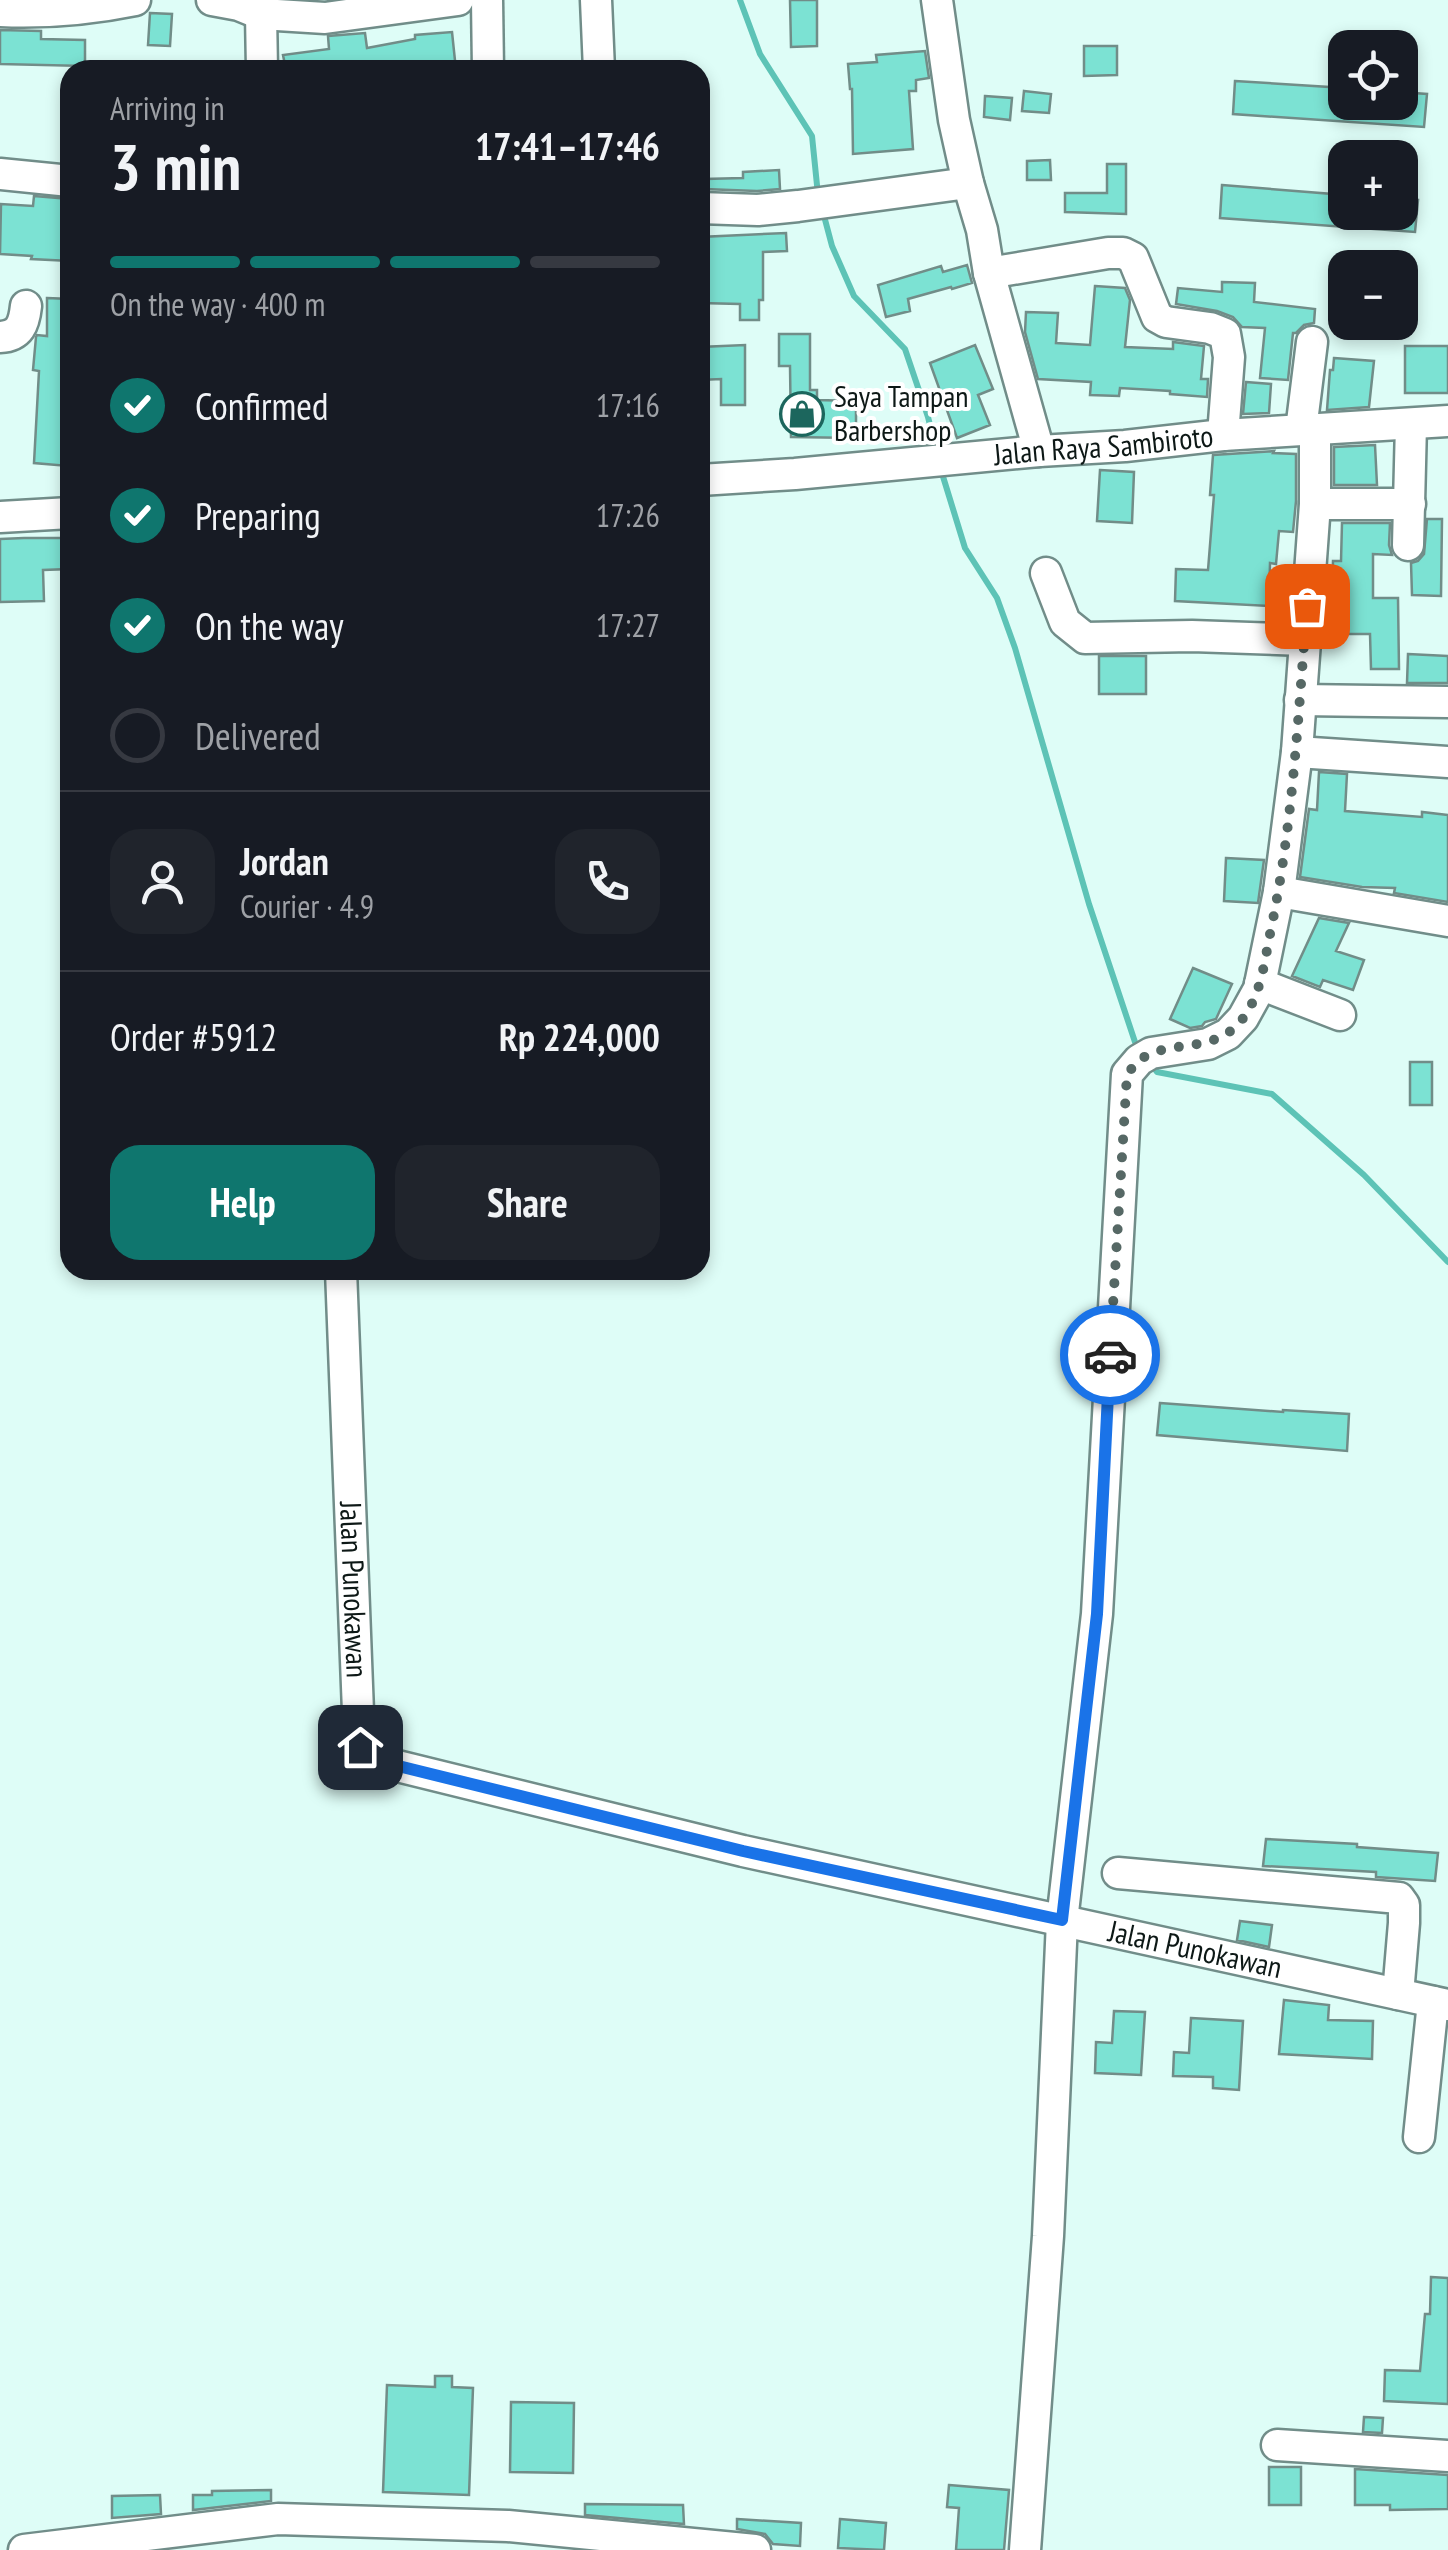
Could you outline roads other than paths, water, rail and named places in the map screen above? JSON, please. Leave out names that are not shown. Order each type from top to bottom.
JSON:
[{"type":"street","points":[[9,8],[106,6],[134,0]]},
{"type":"street","points":[[212,0],[261,14],[325,18],[367,6],[458,0]]},
{"type":"street","points":[[487,0],[488,60]]},
{"type":"street","points":[[596,0],[598,60]]},
{"type":"street","points":[[937,0],[954,120],[968,183],[1039,451]]},
{"type":"street","points":[[261,14],[262,60]]},
{"type":"street","points":[[0,174],[60,180]]},
{"type":"street","points":[[710,208],[758,210],[968,183]]},
{"type":"street","points":[[989,273],[1108,253],[1133,258],[1157,316],[1166,322],[1226,334],[1222,434]]},
{"type":"street","points":[[0,337],[13,335],[24,324],[26,306]]},
{"type":"street","points":[[1026,2550],[1048,2236],[1062,1920],[1097,1614],[1127,1074],[1145,1057],[1208,1044],[1228,1034],[1243,1018],[1260,984],[1279,892],[1297,752],[1315,504],[1308,430],[1312,342]]},
{"type":"street","name":"Jalan Raya Sambiroto","points":[[710,479],[1125,446],[1222,434],[1448,421]]},
{"type":"street","points":[[1408,546],[1411,424]]},
{"type":"street","points":[[1315,504],[1410,504]]},
{"type":"street","points":[[0,518],[60,514]]},
{"type":"street","points":[[1046,573],[1065,622],[1085,638],[1304,640]]},
{"type":"street","points":[[1300,700],[1448,702]]},
{"type":"street","points":[[1297,752],[1448,762]]},
{"type":"street","points":[[1279,892],[1448,922]]},
{"type":"street","points":[[1260,984],[1340,1015]]},
{"type":"street","name":"Jalan Punokawan","points":[[340,1280],[359,1738],[360,1747],[370,1759],[724,1847],[1440,2003]]},
{"type":"street","points":[[1118,1872],[1398,1898],[1404,1904],[1404,1923],[1398,1994]]},
{"type":"street","points":[[1419,2137],[1440,2003]]},
{"type":"street","points":[[1276,2445],[1448,2456]]},
{"type":"street","points":[[24,2550],[278,2519],[304,2535],[508,2538],[750,2550]]},
{"type":"waterway","points":[[740,0],[760,54],[812,136],[818,195]]},
{"type":"waterway","points":[[823,212],[832,246],[854,296],[905,349],[937,453]]},
{"type":"waterway","points":[[941,470],[965,548],[997,598],[1015,648],[1089,904],[1135,1042],[1142,1051]]},
{"type":"waterway","points":[[1152,1065],[1157,1072],[1272,1094],[1364,1175],[1448,1262]]},
{"type":"place","name":"Saya Tampan Barbershop","points":[[802,414]]}]
